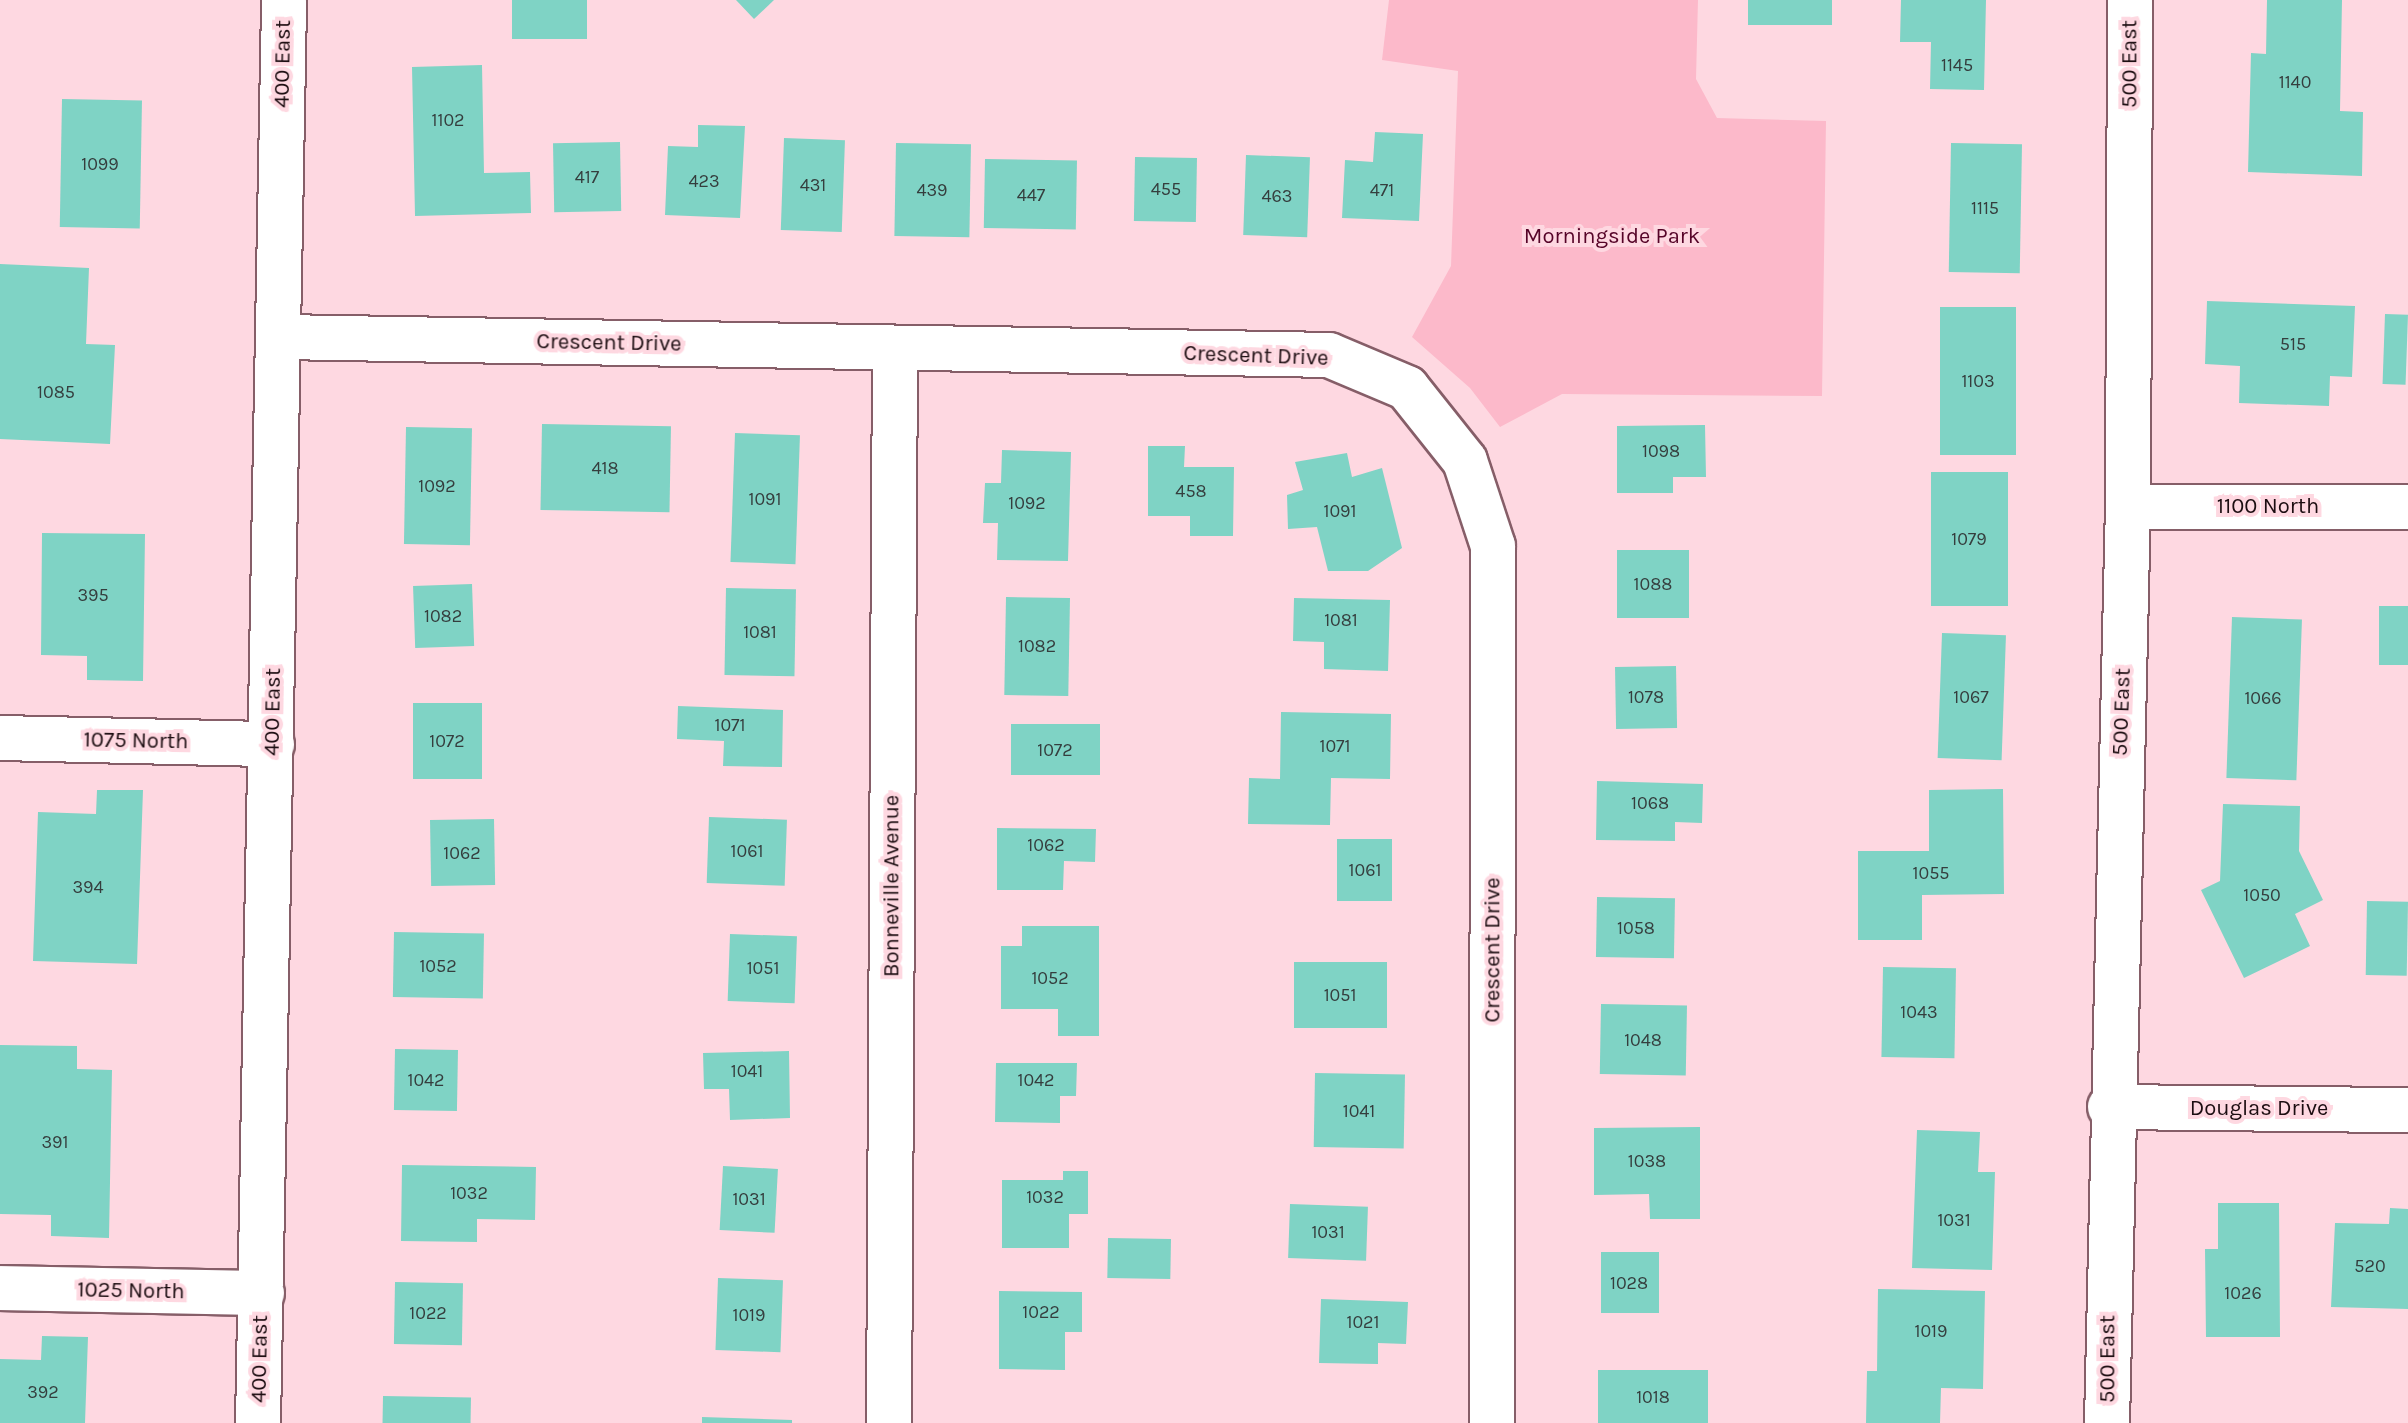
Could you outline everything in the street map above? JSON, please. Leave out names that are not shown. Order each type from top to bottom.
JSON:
[{"type":"street","name":"400 East","points":[[258,1423],[284,0]]},
{"type":"street","name":"500 East","points":[[2107,1423],[2110,1107],[2128,507],[2130,0]]},
{"type":"street","name":"Crescent Drive","points":[[280,337],[1329,355],[1407,388],[1465,461],[1493,546],[1492,1423]]},
{"type":"street","name":"Bonneville Avenue","points":[[889,1423],[895,349]]},
{"type":"street","name":"1100 North","points":[[2128,507],[2408,507]]},
{"type":"street","name":"1075 North","points":[[0,738],[272,744]]},
{"type":"street","name":"Douglas Drive","points":[[2110,1107],[2408,1110]]},
{"type":"street","name":"1025 North","points":[[0,1288],[262,1293]]},
{"type":"green space","name":"Morningside Park","points":[[1389,0],[1698,0],[1696,79],[1717,118],[1826,121],[1822,396],[1562,394],[1500,427],[1470,388],[1412,337],[1451,266],[1458,71],[1382,60]]},
{"type":"building","points":[[512,0],[587,0],[587,39],[512,39]]},
{"type":"building","points":[[736,0],[774,0],[754,19]]},
{"type":"building","points":[[1748,0],[1832,0],[1832,25],[1748,25]]},
{"type":"building","points":[[1901,0],[1986,0],[1984,90],[1930,89],[1931,42],[1900,42]]},
{"type":"building","points":[[2267,0],[2342,0],[2340,111],[2363,112],[2362,176],[2248,172],[2251,53],[2266,54]]},
{"type":"building","points":[[482,65],[484,173],[530,172],[531,213],[415,216],[412,67]]},
{"type":"building","points":[[62,99],[142,100],[140,228],[60,227]]},
{"type":"building","points":[[698,125],[745,126],[740,218],[665,215],[668,146],[698,147]]},
{"type":"building","points":[[1375,132],[1423,134],[1419,221],[1342,218],[1345,160],[1373,162]]},
{"type":"building","points":[[784,138],[845,140],[842,232],[781,230]]},
{"type":"building","points":[[620,142],[621,211],[554,212],[553,143]]},
{"type":"building","points":[[896,143],[971,144],[969,237],[894,236]]},
{"type":"building","points":[[1951,143],[2022,144],[2020,273],[1949,272]]},
{"type":"building","points":[[1246,155],[1310,157],[1307,237],[1243,235]]},
{"type":"building","points":[[1135,157],[1197,158],[1196,222],[1134,221]]},
{"type":"building","points":[[985,159],[1077,161],[1076,230],[984,228]]},
{"type":"building","points":[[0,264],[89,268],[86,344],[115,345],[110,444],[0,439]]},
{"type":"building","points":[[2207,301],[2355,306],[2352,377],[2330,376],[2329,406],[2239,403],[2240,366],[2205,364]]},
{"type":"building","points":[[1940,307],[2016,307],[2016,455],[1940,455]]},
{"type":"building","points":[[2385,314],[2408,315],[2406,385],[2383,384]]},
{"type":"building","points":[[542,424],[671,426],[669,512],[540,510]]},
{"type":"building","points":[[1705,425],[1706,477],[1673,477],[1673,493],[1617,493],[1617,426]]},
{"type":"building","points":[[406,427],[472,428],[470,545],[404,544]]},
{"type":"building","points":[[735,433],[800,435],[795,564],[730,562]]},
{"type":"building","points":[[1148,446],[1185,446],[1184,467],[1234,467],[1233,536],[1190,536],[1190,516],[1148,516]]},
{"type":"building","points":[[1002,450],[1071,452],[1068,561],[997,560],[998,523],[983,523],[985,483],[1001,483]]},
{"type":"building","points":[[1347,453],[1352,477],[1382,468],[1402,548],[1368,571],[1328,571],[1317,527],[1288,529],[1287,495],[1303,490],[1295,462]]},
{"type":"building","points":[[1931,472],[2008,472],[2008,606],[1931,606]]},
{"type":"building","points":[[42,533],[145,534],[143,681],[87,680],[87,656],[41,655]]},
{"type":"building","points":[[1617,550],[1689,550],[1689,618],[1617,618]]},
{"type":"building","points":[[472,584],[474,646],[415,648],[413,586]]},
{"type":"building","points":[[726,588],[796,589],[794,676],[724,675]]},
{"type":"building","points":[[1006,597],[1070,598],[1068,696],[1004,695]]},
{"type":"building","points":[[1294,598],[1390,600],[1388,671],[1324,669],[1324,642],[1293,641]]},
{"type":"building","points":[[2379,606],[2408,606],[2408,665],[2379,665]]},
{"type":"building","points":[[2232,617],[2302,619],[2296,780],[2226,778]]},
{"type":"building","points":[[1942,633],[2006,635],[2002,760],[1938,758]]},
{"type":"building","points":[[1676,666],[1677,728],[1616,729],[1615,667]]},
{"type":"building","points":[[413,703],[482,703],[482,779],[413,779]]},
{"type":"building","points":[[678,706],[783,710],[782,767],[723,766],[724,741],[677,739]]},
{"type":"building","points":[[1281,712],[1391,714],[1390,779],[1331,778],[1330,825],[1248,824],[1249,778],[1280,779]]},
{"type":"building","points":[[1011,724],[1100,724],[1100,775],[1011,775]]},
{"type":"building","points":[[1597,781],[1703,784],[1702,823],[1675,822],[1675,841],[1596,840]]},
{"type":"building","points":[[2003,789],[2004,894],[1922,895],[1922,940],[1858,940],[1858,851],[1929,851],[1929,790]]},
{"type":"building","points":[[97,790],[143,790],[137,964],[33,961],[38,812],[96,814]]},
{"type":"building","points":[[2223,804],[2300,806],[2299,851],[2323,900],[2295,914],[2310,946],[2244,978],[2201,890],[2220,881]]},
{"type":"building","points":[[709,817],[787,820],[785,886],[707,883]]},
{"type":"building","points":[[494,819],[495,885],[431,886],[430,820]]},
{"type":"building","points":[[997,828],[1096,829],[1095,862],[1064,861],[1063,890],[997,890]]},
{"type":"building","points":[[1337,839],[1392,839],[1392,901],[1337,901]]},
{"type":"building","points":[[1597,897],[1675,898],[1674,958],[1596,957]]},
{"type":"building","points":[[2367,901],[2408,902],[2407,976],[2366,975]]},
{"type":"building","points":[[1022,926],[1099,926],[1099,1036],[1058,1036],[1058,1009],[1001,1009],[1001,946],[1022,946]]},
{"type":"building","points":[[394,932],[484,934],[483,999],[393,997]]},
{"type":"building","points":[[730,934],[797,936],[795,1003],[728,1001]]},
{"type":"building","points":[[1294,962],[1387,962],[1387,1028],[1294,1028]]},
{"type":"building","points":[[1883,967],[1956,968],[1954,1058],[1881,1057]]},
{"type":"building","points":[[1601,1004],[1687,1006],[1686,1075],[1600,1074]]},
{"type":"building","points":[[0,1045],[77,1046],[77,1069],[112,1070],[109,1238],[51,1236],[51,1215],[0,1214]]},
{"type":"building","points":[[395,1049],[458,1050],[457,1111],[394,1110]]},
{"type":"building","points":[[789,1051],[790,1118],[730,1120],[729,1089],[704,1089],[703,1053]]},
{"type":"building","points":[[996,1063],[1077,1063],[1076,1096],[1060,1096],[1060,1123],[995,1122]]},
{"type":"building","points":[[1315,1073],[1405,1075],[1404,1149],[1314,1147]]},
{"type":"building","points":[[1700,1127],[1700,1219],[1650,1219],[1649,1194],[1594,1195],[1594,1128]]},
{"type":"building","points":[[1917,1130],[1980,1132],[1978,1172],[1995,1172],[1992,1270],[1912,1268]]},
{"type":"building","points":[[402,1165],[536,1167],[535,1220],[477,1219],[477,1242],[401,1241]]},
{"type":"building","points":[[723,1166],[778,1169],[775,1233],[720,1230]]},
{"type":"building","points":[[1063,1171],[1088,1171],[1088,1214],[1069,1214],[1069,1248],[1002,1248],[1002,1180],[1063,1180]]},
{"type":"building","points":[[2218,1203],[2279,1203],[2280,1337],[2206,1337],[2205,1249],[2218,1249]]},
{"type":"building","points":[[1290,1204],[1368,1207],[1366,1261],[1288,1258]]},
{"type":"building","points":[[2390,1208],[2408,1209],[2408,1309],[2331,1307],[2335,1223],[2389,1224]]},
{"type":"building","points":[[1108,1238],[1171,1239],[1170,1279],[1107,1278]]},
{"type":"building","points":[[1601,1252],[1659,1252],[1659,1313],[1601,1313]]},
{"type":"building","points":[[718,1278],[783,1280],[780,1352],[715,1350]]},
{"type":"building","points":[[395,1282],[463,1283],[462,1345],[394,1344]]},
{"type":"building","points":[[1878,1289],[1985,1291],[1983,1389],[1941,1388],[1940,1423],[1866,1423],[1867,1371],[1877,1371]]},
{"type":"building","points":[[999,1291],[1082,1292],[1082,1332],[1065,1332],[1065,1370],[999,1369]]},
{"type":"building","points":[[1321,1299],[1408,1302],[1406,1344],[1378,1343],[1378,1364],[1319,1363]]},
{"type":"building","points":[[42,1336],[88,1337],[85,1423],[0,1423],[0,1359],[41,1360]]},
{"type":"building","points":[[1598,1370],[1708,1370],[1708,1423],[1598,1423]]},
{"type":"building","points":[[383,1396],[471,1398],[471,1423],[383,1423]]},
{"type":"building","points":[[702,1417],[792,1420],[792,1423],[702,1423]]}]
